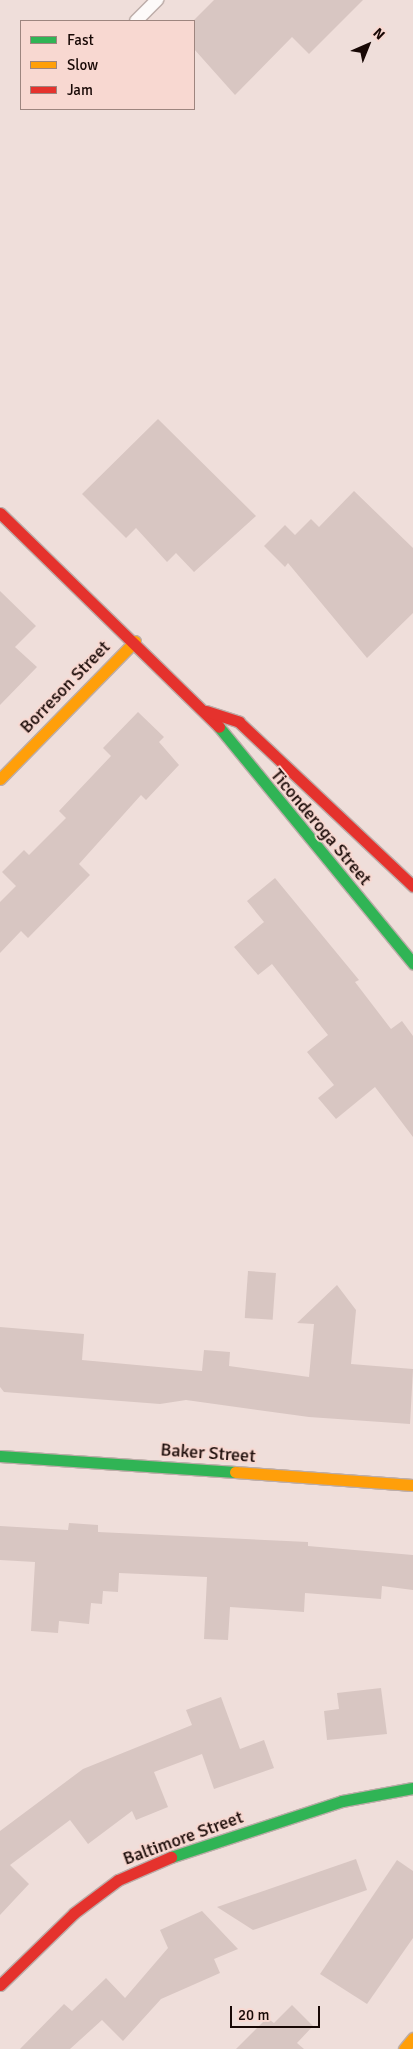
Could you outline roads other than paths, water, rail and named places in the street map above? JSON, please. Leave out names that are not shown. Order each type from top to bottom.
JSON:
[{"type":"street","name":"Ticonderoga Street","points":[[0,513],[206,711],[413,963]]},
{"type":"street","name":"Borreson Street","points":[[0,778],[135,641]]},
{"type":"street","name":"Ticonderoga Street","points":[[206,711],[240,722],[413,886]]},
{"type":"street","name":"Baker Street","points":[[0,1456],[413,1486]]},
{"type":"street","name":"Baltimore Street","points":[[0,1985],[74,1913],[118,1880],[161,1860],[342,1801],[413,1788]]},
{"type":"street","points":[[404,2049],[413,2038]]},
{"type":"lane","points":[[137,20],[157,0]]}]
